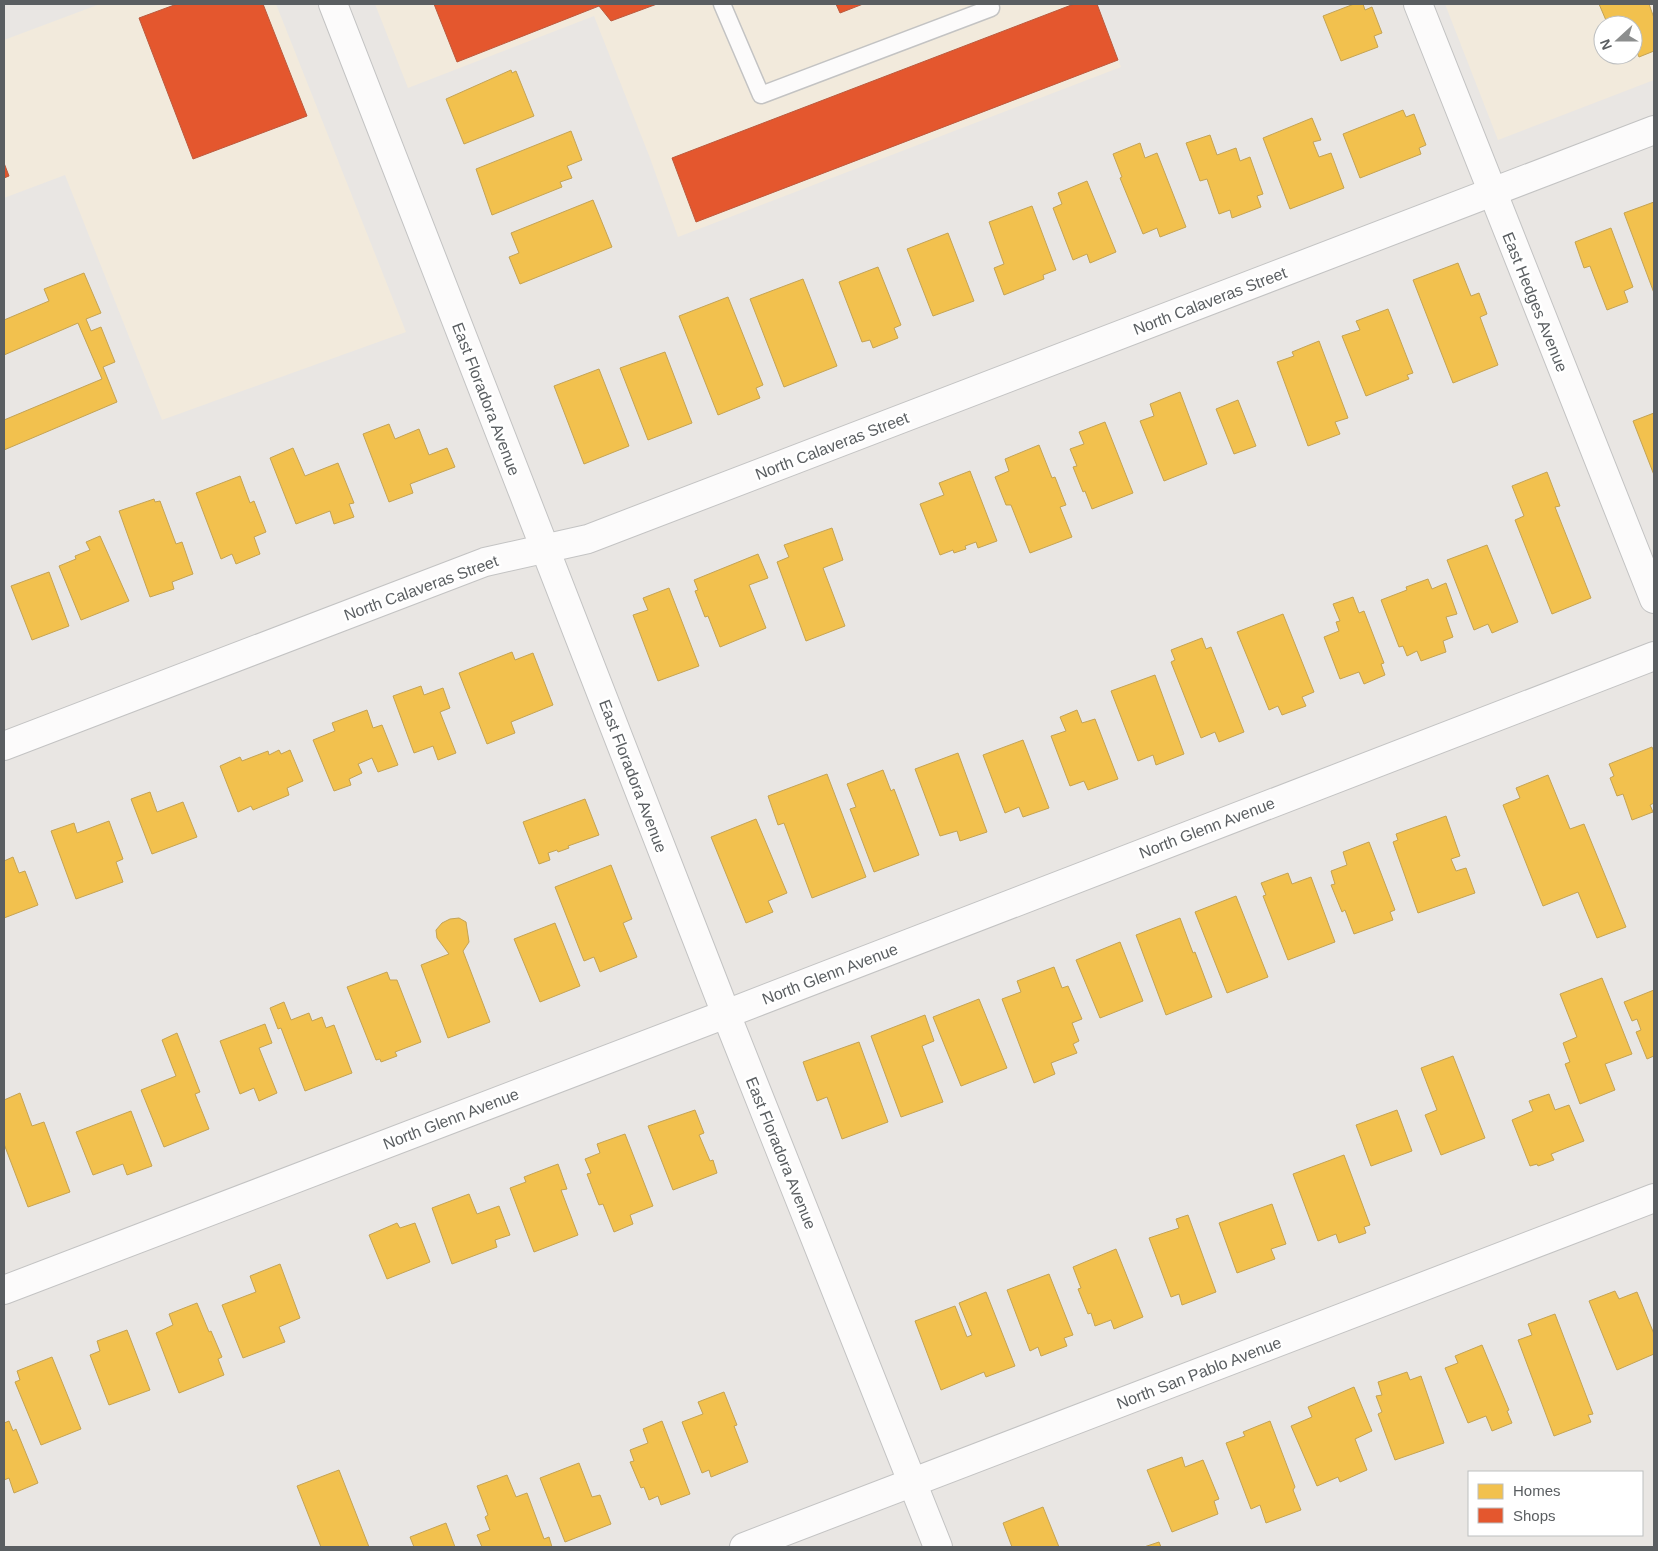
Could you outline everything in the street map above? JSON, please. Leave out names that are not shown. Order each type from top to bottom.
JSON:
[{"type":"street","name":"East Floradora Avenue","points":[[333,4],[726,1014],[938,1547]]},
{"type":"street","name":"East Hedges Avenue","points":[[1418,4],[1654,599]]},
{"type":"street","name":"North Calaveras Street","points":[[4,744],[485,562],[588,540],[1654,130]]},
{"type":"street","name":"North Glenn Avenue","points":[[4,1290],[1654,656]]},
{"type":"street","name":"North San Pablo Avenue","points":[[744,1547],[1654,1198]]},
{"type":"lane","points":[[722,4],[761,95],[992,8],[990,4]]},
{"type":"shaded area","points":[[100,4],[276,4],[406,332],[162,420],[65,175],[4,198],[4,40]]},
{"type":"shaded area","points":[[375,4],[1096,4],[1121,67],[678,237],[650,158],[594,16],[408,88]]},
{"type":"shaded area","points":[[1445,4],[1654,4],[1654,80],[1498,140]]},
{"type":"building: Homes","points":[[1354,4],[1363,4],[1365,10],[1372,7],[1382,33],[1374,36],[1378,47],[1341,61],[1323,16]]},
{"type":"building: Homes","points":[[1599,4],[1649,4],[1654,18],[1654,51],[1643,55],[1643,15],[1604,15]]},
{"type":"building: Homes","points":[[511,70],[512,73],[516,71],[534,116],[464,144],[446,99]]},
{"type":"building: Homes","points":[[1403,110],[1406,117],[1414,114],[1426,145],[1419,148],[1421,154],[1360,178],[1343,134]]},
{"type":"building: Homes","points":[[1312,118],[1321,140],[1313,142],[1319,157],[1331,153],[1344,188],[1290,209],[1263,138]]},
{"type":"building: Homes","points":[[571,131],[582,160],[567,166],[572,178],[560,182],[562,187],[492,215],[476,169]]},
{"type":"building: Homes","points":[[1210,135],[1217,155],[1236,148],[1240,161],[1250,157],[1263,194],[1257,196],[1261,207],[1232,218],[1230,210],[1219,214],[1207,179],[1200,181],[1186,143]]},
{"type":"building: Homes","points":[[1140,143],[1145,158],[1157,153],[1186,227],[1160,237],[1157,228],[1143,234],[1120,178],[1122,177],[1113,154]]},
{"type":"building: Homes","points":[[1087,181],[1116,252],[1090,263],[1087,254],[1073,260],[1053,208],[1062,204],[1058,193]]},
{"type":"building: Homes","points":[[593,200],[612,247],[520,284],[509,257],[519,253],[511,233]]},
{"type":"building: Homes","points":[[1654,202],[1654,293],[1624,213]]},
{"type":"building: Homes","points":[[1032,206],[1056,270],[1043,275],[1044,279],[1004,295],[994,268],[1004,264],[989,222]]},
{"type":"building: Homes","points":[[1611,228],[1633,287],[1624,291],[1628,302],[1607,310],[1590,266],[1584,268],[1575,242]]},
{"type":"building: Homes","points":[[948,233],[974,301],[933,316],[907,249]]},
{"type":"building: Homes","points":[[1458,263],[1471,296],[1479,293],[1487,314],[1480,317],[1498,365],[1453,383],[1413,280]]},
{"type":"building: Homes","points":[[878,267],[901,325],[894,328],[898,338],[873,348],[870,340],[862,342],[839,282]]},
{"type":"building: Homes","points":[[84,273],[101,313],[86,319],[91,331],[101,327],[115,362],[103,367],[117,402],[4,450],[4,420],[102,379],[78,323],[4,355],[4,320],[49,301],[44,289]]},
{"type":"building: Homes","points":[[803,279],[837,366],[784,387],[750,299]]},
{"type":"building: Homes","points":[[728,297],[763,385],[756,388],[760,398],[718,415],[679,316]]},
{"type":"building: Homes","points":[[1388,309],[1413,373],[1407,375],[1409,379],[1366,396],[1342,336],[1360,330],[1356,321]]},
{"type":"building: Homes","points":[[1319,341],[1348,418],[1335,422],[1340,434],[1308,446],[1277,362],[1294,356],[1292,352]]},
{"type":"building: Homes","points":[[665,352],[692,423],[648,440],[620,368]]},
{"type":"building: Homes","points":[[599,369],[629,446],[584,464],[554,386]]},
{"type":"building: Homes","points":[[1180,392],[1207,464],[1164,481],[1140,421],[1154,416],[1150,404]]},
{"type":"building: Homes","points":[[1238,400],[1256,446],[1234,454],[1216,409]]},
{"type":"building: Homes","points":[[1654,413],[1654,475],[1633,421]]},
{"type":"building: Homes","points":[[1105,422],[1133,493],[1092,509],[1073,467],[1077,466],[1070,449],[1084,444],[1079,432]]},
{"type":"building: Homes","points":[[389,424],[395,439],[419,429],[429,455],[447,448],[455,467],[410,484],[413,493],[389,502],[363,434]]},
{"type":"building: Homes","points":[[1039,445],[1052,478],[1055,477],[1066,505],[1060,507],[1072,537],[1030,553],[1011,505],[1006,505],[995,477],[1009,471],[1005,459]]},
{"type":"building: Homes","points":[[293,448],[305,476],[338,463],[354,503],[349,504],[354,517],[334,524],[330,511],[296,524],[270,458]]},
{"type":"building: Homes","points":[[970,471],[997,541],[978,548],[976,542],[965,546],[966,549],[954,553],[953,550],[940,555],[920,504],[944,495],[939,483]]},
{"type":"building: Homes","points":[[1547,472],[1560,506],[1555,507],[1591,598],[1552,614],[1515,520],[1524,516],[1512,486]]},
{"type":"building: Homes","points":[[240,476],[250,503],[254,501],[266,532],[254,537],[260,554],[236,564],[232,554],[221,559],[196,493]]},
{"type":"building: Homes","points":[[154,499],[155,502],[160,501],[176,544],[182,542],[193,574],[172,582],[174,589],[150,597],[119,511]]},
{"type":"building: Homes","points":[[832,528],[843,560],[823,568],[845,626],[806,641],[777,562],[789,557],[784,545]]},
{"type":"building: Homes","points":[[100,536],[129,601],[81,620],[59,566],[76,559],[75,556],[90,550],[86,542]]},
{"type":"building: Homes","points":[[1487,545],[1518,622],[1492,633],[1488,624],[1474,630],[1447,560]]},
{"type":"building: Homes","points":[[758,554],[768,578],[749,585],[766,628],[720,647],[708,616],[705,617],[695,591],[698,590],[694,580]]},
{"type":"building: Homes","points":[[49,572],[69,626],[32,640],[11,586]]},
{"type":"building: Homes","points":[[1428,579],[1432,589],[1446,583],[1457,614],[1446,617],[1453,637],[1443,641],[1446,652],[1421,661],[1417,651],[1407,656],[1403,646],[1399,647],[1381,600],[1407,590],[1406,587]]},
{"type":"building: Homes","points":[[669,588],[699,666],[658,681],[633,615],[648,610],[643,598]]},
{"type":"building: Homes","points":[[1353,597],[1359,613],[1364,611],[1384,663],[1381,664],[1385,675],[1364,684],[1359,672],[1340,679],[1324,637],[1339,631],[1336,622],[1340,621],[1333,604]]},
{"type":"building: Homes","points":[[1283,614],[1314,692],[1302,697],[1306,706],[1282,715],[1278,706],[1269,710],[1237,632]]},
{"type":"building: Homes","points":[[1202,638],[1206,649],[1211,647],[1244,732],[1219,742],[1215,732],[1201,738],[1171,662],[1175,660],[1171,650]]},
{"type":"building: Homes","points":[[512,652],[515,660],[533,653],[553,705],[511,722],[515,733],[487,744],[459,673]]},
{"type":"building: Homes","points":[[1155,675],[1184,754],[1156,765],[1153,755],[1138,761],[1111,691]]},
{"type":"building: Homes","points":[[421,686],[424,695],[443,688],[450,708],[440,712],[456,753],[438,760],[433,746],[414,753],[393,696]]},
{"type":"building: Homes","points":[[367,710],[373,728],[382,725],[398,765],[378,772],[372,758],[358,764],[362,773],[349,779],[351,785],[334,791],[313,740],[335,731],[332,723]]},
{"type":"building: Homes","points":[[1077,710],[1082,723],[1095,719],[1118,779],[1088,790],[1084,781],[1070,786],[1051,736],[1066,731],[1060,717]]},
{"type":"building: Homes","points":[[1023,740],[1049,808],[1023,817],[1019,807],[1005,813],[983,755]]},
{"type":"building: Homes","points":[[1652,747],[1654,752],[1654,803],[1650,805],[1653,812],[1632,820],[1623,794],[1617,796],[1610,778],[1614,776],[1609,764]]},
{"type":"building: Homes","points":[[279,750],[281,754],[290,750],[303,781],[287,788],[289,795],[253,810],[251,806],[238,812],[220,766],[240,757],[242,761],[268,751],[269,755]]},
{"type":"building: Homes","points":[[958,753],[987,832],[960,841],[957,831],[940,836],[915,769]]},
{"type":"building: Homes","points":[[883,770],[891,791],[894,789],[919,855],[874,872],[850,809],[856,807],[847,784]]},
{"type":"building: Homes","points":[[827,774],[866,877],[812,898],[784,823],[778,825],[768,796]]},
{"type":"building: Homes","points":[[1548,775],[1570,829],[1584,824],[1626,927],[1597,938],[1578,892],[1543,906],[1503,805],[1520,798],[1516,788]]},
{"type":"building: Homes","points":[[150,792],[157,812],[183,802],[197,837],[152,854],[131,799]]},
{"type":"building: Homes","points":[[585,799],[599,835],[568,846],[569,848],[558,852],[557,850],[548,853],[550,860],[539,864],[523,822]]},
{"type":"building: Homes","points":[[1446,816],[1460,856],[1451,859],[1456,871],[1466,868],[1475,893],[1418,913],[1393,842],[1398,840],[1396,834]]},
{"type":"building: Homes","points":[[756,819],[787,893],[768,901],[773,912],[746,923],[711,837]]},
{"type":"building: Homes","points":[[109,821],[123,859],[116,862],[123,882],[76,899],[51,831],[74,823],[77,833]]},
{"type":"building: Homes","points":[[1369,842],[1395,910],[1390,912],[1393,920],[1354,934],[1345,910],[1342,912],[1331,885],[1335,884],[1331,871],[1347,865],[1343,852]]},
{"type":"building: Homes","points":[[13,857],[19,873],[25,871],[38,905],[4,918],[4,861]]},
{"type":"building: Homes","points":[[611,865],[632,919],[623,923],[637,957],[600,972],[594,957],[584,961],[555,887]]},
{"type":"building: Homes","points":[[1288,873],[1292,884],[1311,877],[1335,942],[1288,960],[1263,896],[1266,895],[1261,883]]},
{"type":"building: Homes","points":[[1236,896],[1268,977],[1227,993],[1195,912]]},
{"type":"building: Homes","points":[[459,918],[466,922],[469,942],[463,951],[490,1022],[448,1038],[421,965],[449,954],[437,938],[436,930],[442,923],[450,919]]},
{"type":"building: Homes","points":[[1180,918],[1212,997],[1166,1015],[1136,935]]},
{"type":"building: Homes","points":[[555,923],[580,986],[540,1002],[514,939]]},
{"type":"building: Homes","points":[[1120,942],[1143,1001],[1100,1018],[1076,960]]},
{"type":"building: Homes","points":[[1054,967],[1062,988],[1068,986],[1082,1019],[1072,1023],[1079,1041],[1073,1044],[1077,1053],[1051,1063],[1055,1074],[1034,1083],[1002,999],[1021,992],[1017,981]]},
{"type":"building: Homes","points":[[387,972],[390,980],[397,980],[421,1042],[395,1052],[397,1056],[381,1062],[380,1059],[376,1060],[347,987]]},
{"type":"building: Homes","points":[[1602,978],[1632,1054],[1605,1064],[1615,1090],[1580,1104],[1565,1064],[1570,1062],[1563,1043],[1577,1037],[1560,994]]},
{"type":"building: Homes","points":[[1654,990],[1654,1056],[1647,1059],[1636,1032],[1641,1030],[1637,1019],[1632,1021],[1624,1002]]},
{"type":"building: Homes","points":[[979,999],[1007,1068],[961,1086],[933,1017]]},
{"type":"building: Homes","points":[[284,1002],[291,1020],[309,1013],[312,1021],[322,1017],[326,1028],[334,1025],[352,1073],[305,1091],[281,1028],[278,1029],[270,1008]]},
{"type":"building: Homes","points":[[925,1015],[934,1041],[922,1046],[943,1102],[901,1117],[871,1036]]},
{"type":"building: Homes","points":[[265,1024],[272,1043],[259,1048],[277,1093],[259,1101],[254,1088],[240,1094],[220,1041]]},
{"type":"building: Homes","points":[[177,1033],[200,1092],[195,1094],[209,1129],[164,1147],[141,1090],[176,1076],[162,1040]]},
{"type":"building: Homes","points":[[859,1042],[888,1122],[842,1139],[827,1097],[817,1101],[803,1062]]},
{"type":"building: Homes","points":[[1453,1056],[1485,1138],[1441,1155],[1425,1115],[1437,1110],[1421,1068]]},
{"type":"building: Homes","points":[[20,1093],[32,1126],[44,1122],[70,1192],[28,1207],[4,1144],[4,1100]]},
{"type":"building: Homes","points":[[1549,1094],[1555,1110],[1569,1105],[1584,1141],[1551,1154],[1554,1160],[1538,1166],[1537,1164],[1530,1166],[1512,1120],[1533,1111],[1529,1101]]},
{"type":"building: Homes","points":[[695,1110],[704,1133],[699,1135],[710,1161],[713,1160],[717,1173],[673,1190],[648,1126]]},
{"type":"building: Homes","points":[[1397,1110],[1412,1151],[1371,1166],[1356,1125]]},
{"type":"building: Homes","points":[[131,1111],[152,1166],[127,1175],[123,1164],[93,1175],[76,1132]]},
{"type":"building: Homes","points":[[625,1134],[653,1206],[630,1215],[633,1224],[614,1232],[603,1204],[599,1205],[587,1174],[591,1173],[585,1159],[600,1153],[597,1144]]},
{"type":"building: Homes","points":[[1344,1155],[1370,1225],[1364,1227],[1366,1233],[1339,1243],[1336,1234],[1318,1241],[1293,1174]]},
{"type":"building: Homes","points":[[558,1164],[567,1189],[561,1190],[578,1235],[534,1252],[510,1188],[526,1182],[524,1177]]},
{"type":"building: Homes","points":[[469,1194],[477,1214],[499,1206],[510,1235],[495,1240],[497,1247],[452,1264],[432,1208]]},
{"type":"building: Homes","points":[[1272,1204],[1286,1244],[1271,1249],[1275,1259],[1237,1273],[1219,1223]]},
{"type":"building: Homes","points":[[1188,1215],[1216,1292],[1182,1305],[1179,1294],[1171,1297],[1149,1238],[1179,1228],[1176,1219]]},
{"type":"building: Homes","points":[[397,1223],[400,1228],[415,1223],[430,1262],[387,1279],[369,1235]]},
{"type":"building: Homes","points":[[1116,1249],[1143,1317],[1114,1329],[1111,1320],[1095,1326],[1091,1313],[1088,1314],[1078,1289],[1081,1288],[1073,1267]]},
{"type":"building: Homes","points":[[280,1264],[300,1318],[279,1327],[285,1342],[243,1358],[222,1305],[256,1292],[250,1276]]},
{"type":"building: Homes","points":[[1049,1274],[1073,1335],[1064,1338],[1067,1346],[1041,1356],[1038,1347],[1030,1351],[1007,1290]]},
{"type":"building: Homes","points":[[1615,1291],[1619,1299],[1637,1292],[1654,1334],[1654,1354],[1617,1370],[1589,1301]]},
{"type":"building: Homes","points":[[986,1292],[1015,1366],[986,1377],[984,1372],[941,1390],[915,1321],[955,1306],[967,1337],[972,1335],[959,1303]]},
{"type":"building: Homes","points":[[197,1303],[222,1357],[218,1359],[224,1375],[179,1393],[156,1333],[173,1325],[169,1314]]},
{"type":"building: Homes","points":[[1555,1314],[1593,1414],[1588,1415],[1591,1422],[1554,1436],[1518,1340],[1532,1335],[1528,1324]]},
{"type":"building: Homes","points":[[127,1330],[150,1390],[109,1405],[90,1355],[100,1351],[97,1341]]},
{"type":"building: Homes","points":[[1482,1345],[1509,1410],[1507,1411],[1512,1423],[1492,1431],[1486,1416],[1468,1423],[1445,1368],[1458,1363],[1455,1356]]},
{"type":"building: Homes","points":[[52,1357],[81,1429],[41,1445],[15,1382],[20,1380],[17,1371]]},
{"type":"building: Homes","points":[[1407,1372],[1410,1380],[1421,1376],[1444,1443],[1395,1460],[1378,1414],[1382,1412],[1376,1396],[1382,1395],[1378,1382]]},
{"type":"building: Homes","points":[[1354,1387],[1372,1431],[1355,1439],[1367,1470],[1340,1482],[1338,1477],[1317,1486],[1291,1426],[1312,1417],[1308,1407]]},
{"type":"building: Homes","points":[[724,1392],[737,1425],[734,1426],[748,1462],[711,1477],[709,1470],[702,1473],[682,1422],[703,1414],[698,1402]]},
{"type":"building: Homes","points":[[9,1421],[13,1431],[16,1429],[38,1483],[14,1493],[9,1478],[4,1480],[4,1423]]},
{"type":"building: Homes","points":[[662,1421],[690,1494],[661,1505],[658,1496],[649,1500],[644,1487],[641,1488],[630,1462],[634,1461],[630,1450],[648,1443],[643,1429]]},
{"type":"building: Homes","points":[[1270,1421],[1295,1487],[1293,1490],[1301,1510],[1266,1523],[1260,1505],[1251,1509],[1226,1443],[1245,1436],[1243,1432]]},
{"type":"building: Homes","points":[[1182,1457],[1185,1467],[1203,1460],[1219,1499],[1214,1501],[1218,1514],[1172,1532],[1147,1470]]},
{"type":"building: Homes","points":[[579,1463],[592,1497],[600,1495],[611,1524],[565,1542],[540,1478]]},
{"type":"building: Homes","points":[[339,1470],[369,1547],[321,1547],[297,1486]]},
{"type":"building: Homes","points":[[507,1475],[516,1497],[527,1493],[544,1539],[549,1537],[552,1547],[482,1547],[477,1535],[490,1530],[485,1517],[488,1515],[477,1486]]},
{"type":"building: Homes","points":[[1043,1507],[1059,1547],[1012,1547],[1003,1523]]},
{"type":"building: Homes","points":[[446,1523],[455,1547],[414,1547],[410,1537]]},
{"type":"building: Homes","points":[[1159,1542],[1161,1547],[1144,1547]]},
{"type":"building: Shops","points":[[177,4],[263,4],[307,116],[193,159],[139,18]]},
{"type":"building: Shops","points":[[434,4],[657,4],[611,21],[599,6],[457,62]]},
{"type":"building: Shops","points":[[836,4],[863,4],[840,13]]},
{"type":"building: Shops","points":[[1074,4],[1097,4],[1118,60],[696,222],[672,158]]},
{"type":"building: Shops","points":[[4,163],[9,176],[4,178]]}]
